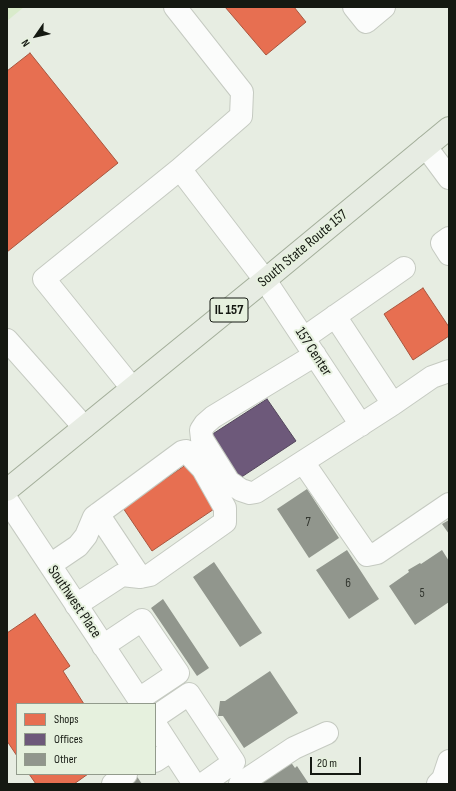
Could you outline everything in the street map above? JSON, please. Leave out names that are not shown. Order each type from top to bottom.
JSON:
[{"type":"main road","name":"South State Route 157","points":[[7,490],[449,128]]},
{"type":"street","points":[[132,388],[44,280],[180,169],[241,116],[242,92],[175,7]]},
{"type":"street","points":[[354,7],[366,22],[384,7]]},
{"type":"street","points":[[426,147],[449,178]]},
{"type":"street","name":"157 Center","points":[[180,169],[265,280],[361,425]]},
{"type":"street","points":[[449,238],[442,243],[449,254]]},
{"type":"street","points":[[404,268],[335,316],[309,347],[213,417],[201,430],[202,439],[229,482],[241,490],[250,493],[256,492],[361,425],[432,377],[449,371]]},
{"type":"street","points":[[335,316],[393,404]]},
{"type":"street","points":[[7,340],[84,427]]},
{"type":"street","points":[[50,566],[78,546],[86,536],[94,517],[186,450],[203,469],[226,508],[225,522],[150,575],[140,577],[122,575],[76,605]]},
{"type":"street","points":[[303,462],[367,555],[377,553],[449,504]]},
{"type":"street","name":"Southwest Place","points":[[7,500],[140,702]]},
{"type":"street","points":[[98,514],[140,577]]},
{"type":"street","points":[[103,646],[142,620],[178,673],[140,702]]},
{"type":"street","points":[[156,716],[189,694],[234,762],[203,784]]},
{"type":"street","points":[[156,728],[163,755],[194,784]]},
{"type":"street","points":[[240,784],[294,748],[327,733]]},
{"type":"street","points":[[438,784],[443,779],[449,761]]},
{"type":"street","points":[[113,784],[125,775]]},
{"type":"green space","points":[[7,7],[24,7],[7,21]]},
{"type":"building: Shops","points":[[225,7],[294,7],[306,22],[266,55]]},
{"type":"building: Shops","points":[[30,53],[118,163],[7,252],[7,71]]},
{"type":"building: Shops","points":[[423,288],[449,327],[449,336],[413,360],[384,314]]},
{"type":"building: Shops","points":[[190,462],[220,505],[152,551],[123,508]]},
{"type":"building: Shops","points":[[35,614],[70,666],[63,671],[83,703],[16,703],[16,754],[7,741],[7,633]]},
{"type":"building: Shops","points":[[30,775],[87,775],[74,784],[36,784]]},
{"type":"building: Offices","points":[[267,399],[296,441],[237,480],[208,437]]},
{"type":"building: Other","points":[[307,489],[339,538],[309,558],[277,509]]},
{"type":"building: Other","points":[[449,520],[449,534],[442,524]]},
{"type":"building: Other","points":[[347,550],[379,599],[349,619],[316,570]]},
{"type":"building: Other","points":[[442,550],[449,561],[449,602],[415,625],[389,586],[409,572],[408,570],[420,563],[421,564]]},
{"type":"building: Other","points":[[214,562],[262,633],[240,647],[193,577]]},
{"type":"building: Other","points":[[163,599],[209,668],[197,676],[151,608]]},
{"type":"building: Other","points":[[270,671],[298,713],[244,748],[223,716],[218,716],[220,701],[225,701]]},
{"type":"building: Other","points":[[290,761],[295,768],[297,766],[309,784],[256,784]]},
{"type":"building: Other","points":[[136,775],[142,784],[124,784]]}]
